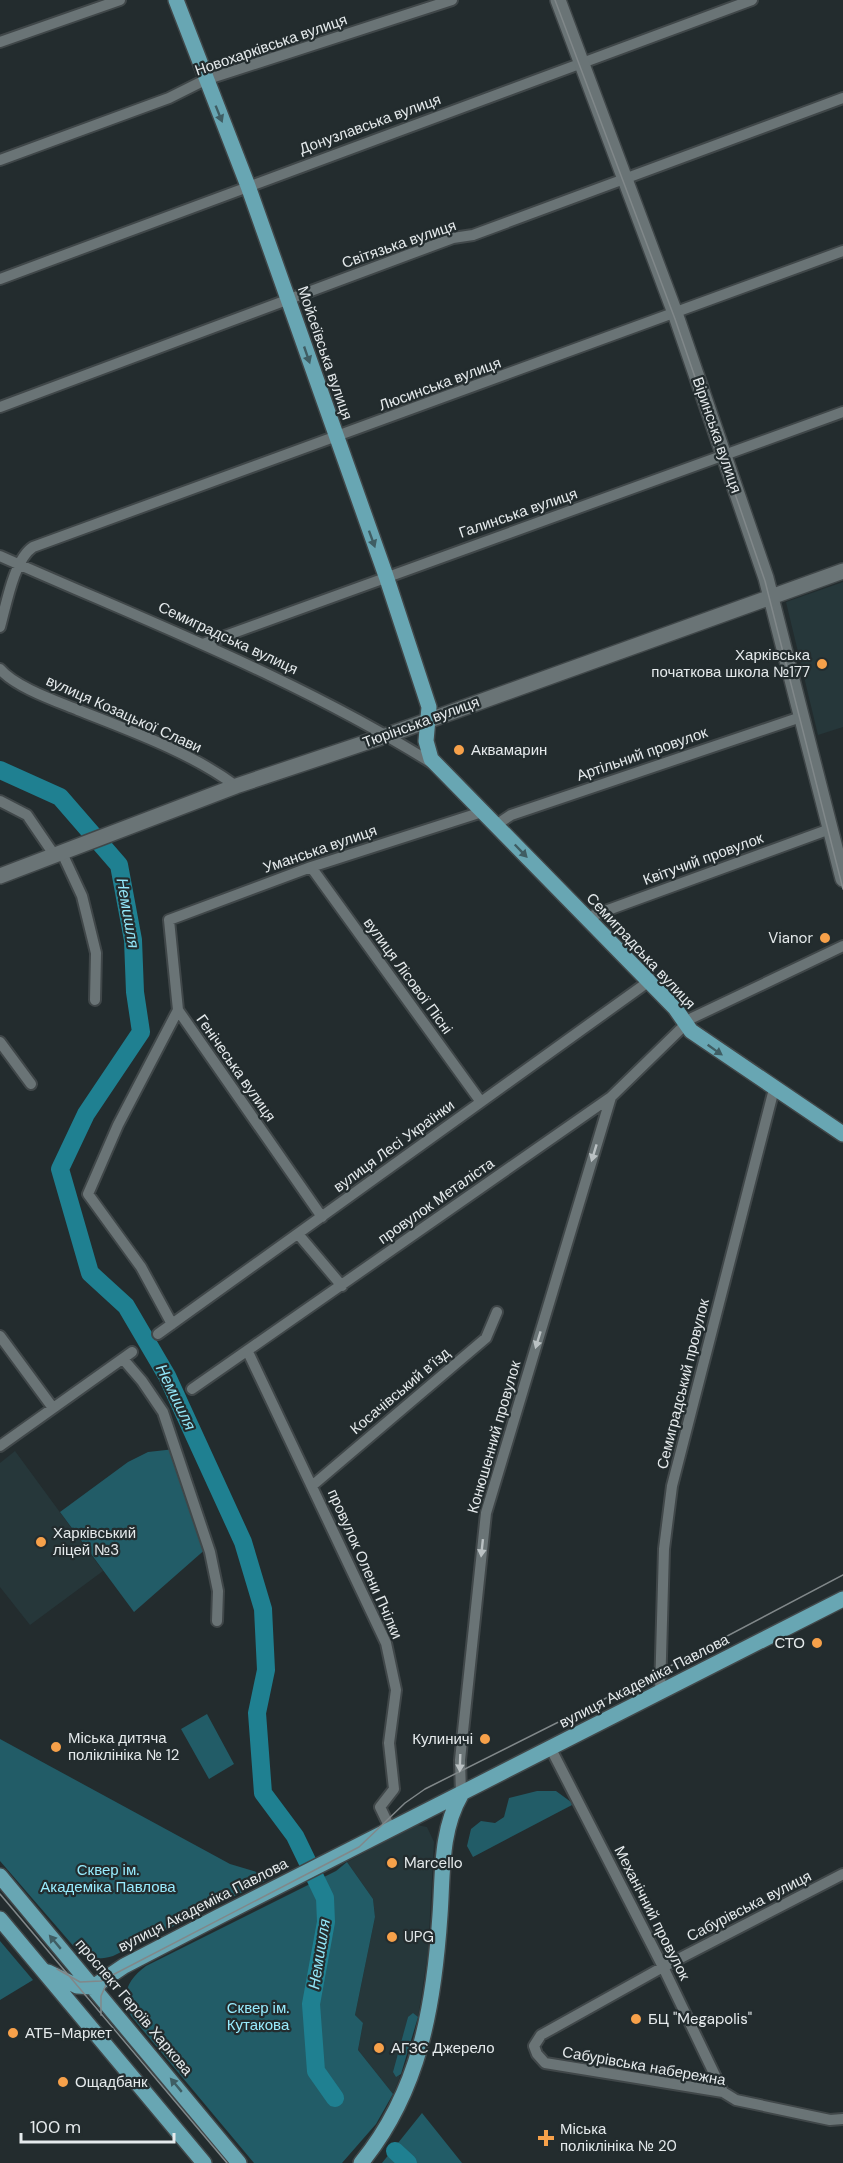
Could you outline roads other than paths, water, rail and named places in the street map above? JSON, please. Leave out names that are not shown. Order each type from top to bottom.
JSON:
[{"type":"main road","name":"Мойсеївська вулиця","points":[[176,0],[205,80],[248,186],[335,439],[386,576],[429,707],[428,720]]},
{"type":"main road","name":"Віринська вулиця","points":[[558,0],[675,314],[771,597],[843,879]]},
{"type":"main road","name":"Тюрінська вулиця","points":[[0,876],[236,786],[388,735],[843,570]]},
{"type":"main road","name":"Семиградська вулиця","points":[[428,720],[426,748],[435,765],[675,1008],[685,1024],[699,1038],[843,1134]]},
{"type":"main road","name":"вулиця Академіка Павлова","points":[[93,1987],[124,1966],[843,1599]]},
{"type":"main road","points":[[361,2163],[388,2126],[423,2045],[436,1972],[444,1849],[451,1814],[461,1795]]},
{"type":"main road","name":"проспект Героїв Харкова","points":[[0,1876],[239,2163]]},
{"type":"main road","points":[[0,1919],[204,2163]]},
{"type":"main road","points":[[38,1965],[69,1983],[93,1987]]},
{"type":"street","points":[[0,42],[120,0]]},
{"type":"street","name":"Новохарківська вулиця","points":[[0,160],[169,98],[205,80],[452,0]]},
{"type":"street","name":"Донузлавська вулиця","points":[[0,279],[582,61],[752,0]]},
{"type":"street","name":"Світязька вулиця","points":[[0,407],[453,238],[473,235],[843,98]]},
{"type":"street","name":"Люсинська вулиця","points":[[19,564],[26,551],[33,547],[335,439],[843,251]]},
{"type":"street","name":"Галинська вулиця","points":[[203,644],[843,412]]},
{"type":"street","name":"Семиградська вулиця","points":[[0,556],[203,644],[388,735],[435,765]]},
{"type":"street","points":[[0,627],[19,564]]},
{"type":"street","name":"вулиця Козацької Слави","points":[[0,669],[29,688],[219,773],[236,786]]},
{"type":"street","name":"Артільний провулок","points":[[496,825],[522,812],[801,717]]},
{"type":"street","points":[[0,801],[27,815],[63,853],[82,896],[96,953],[95,1000]]},
{"type":"street","name":"Уманська вулиця","points":[[169,920],[311,867],[482,812]]},
{"type":"street","name":"Квітучий провулок","points":[[586,918],[830,829]]},
{"type":"street","name":"вулиця Лісової Пісні","points":[[311,867],[481,1102]]},
{"type":"street","name":"Генічеська вулиця","points":[[169,920],[178,1010],[322,1217]]},
{"type":"street","name":"провулок Металіста","points":[[192,1389],[611,1097],[697,1015],[843,946]]},
{"type":"street","name":"вулиця Лесі Українки","points":[[158,1334],[648,982]]},
{"type":"street","points":[[172,1324],[141,1267],[88,1194],[118,1125],[178,1010]]},
{"type":"street","points":[[0,1042],[31,1084]]},
{"type":"street","name":"Семиградський провулок","points":[[660,1692],[664,1549],[672,1486],[774,1089]]},
{"type":"street","name":"Конюшенний провулок","points":[[461,1795],[460,1760],[486,1513],[611,1097]]},
{"type":"street","points":[[298,1234],[342,1286]]},
{"type":"street","name":"Косачівський в’їзд","points":[[313,1485],[486,1338],[497,1312]]},
{"type":"street","points":[[0,1336],[53,1408]]},
{"type":"street","points":[[0,1446],[132,1352]]},
{"type":"street","name":"провулок Олени Пчілки","points":[[248,1352],[386,1643],[396,1689],[389,1747],[394,1789],[380,1807],[391,1830]]},
{"type":"street","points":[[123,1359],[142,1381],[163,1412],[210,1552],[218,1591],[217,1621]]},
{"type":"street","name":"Механічний провулок","points":[[551,1749],[663,1967],[723,2092]]},
{"type":"street","name":"Сабурівська вулиця","points":[[545,2063],[535,2050],[538,2037],[663,1967],[843,1874]]},
{"type":"street","name":"Сабурівська набережна","points":[[545,2063],[723,2092],[736,2100],[830,2121],[843,2119]]},
{"type":"waterway","name":"Немишля","points":[[0,770],[60,797],[119,865],[133,940],[135,992],[141,1032],[86,1114],[60,1169],[90,1273],[126,1306],[167,1376],[243,1542],[263,1609],[266,1670],[257,1713],[263,1793],[295,1836],[325,1898],[326,1922],[311,2004],[316,2071],[335,2098]]},
{"type":"waterway","name":"Немишля","points":[[395,2151],[408,2163]]},
{"type":"tram line","points":[[555,0],[675,319],[765,581],[843,889]]},
{"type":"tram line","points":[[57,1969],[80,1982],[101,1981],[359,1847],[405,1803],[425,1789],[676,1663],[843,1575]]},
{"type":"tram line","points":[[0,1894],[227,2163]]},
{"type":"tram line","points":[[101,2015],[101,1996],[110,1976]]},
{"type":"place","name":"Харківська початкова школа №177","points":[[822,664]]},
{"type":"place","name":"Аквамарин","points":[[459,750]]},
{"type":"place","name":"Vianor","points":[[825,938]]},
{"type":"place","name":"Харківський ліцей №3","points":[[41,1542]]},
{"type":"place","name":"СТО","points":[[817,1643]]},
{"type":"place","name":"Кулиничі","points":[[485,1739]]},
{"type":"place","name":"Міська дитяча поліклініка № 12","points":[[56,1747]]},
{"type":"place","name":"Marcello","points":[[392,1863]]},
{"type":"place","name":"UPG","points":[[392,1937]]},
{"type":"place","name":"БЦ \"Megapolis\"","points":[[636,2019]]},
{"type":"place","name":"АТБ-Маркет","points":[[13,2033]]},
{"type":"place","name":"АГЗС Джерело","points":[[379,2048]]},
{"type":"place","name":"Ощадбанк","points":[[63,2082]]},
{"type":"place","name":"Міська поліклініка № 20","points":[[546,2138]]},
{"type":"park label","name":"Сквер ім. Академіка Павлова","points":[[108,1878]]},
{"type":"park label","name":"Сквер ім. Кутакова","points":[[258,2016]]}]
